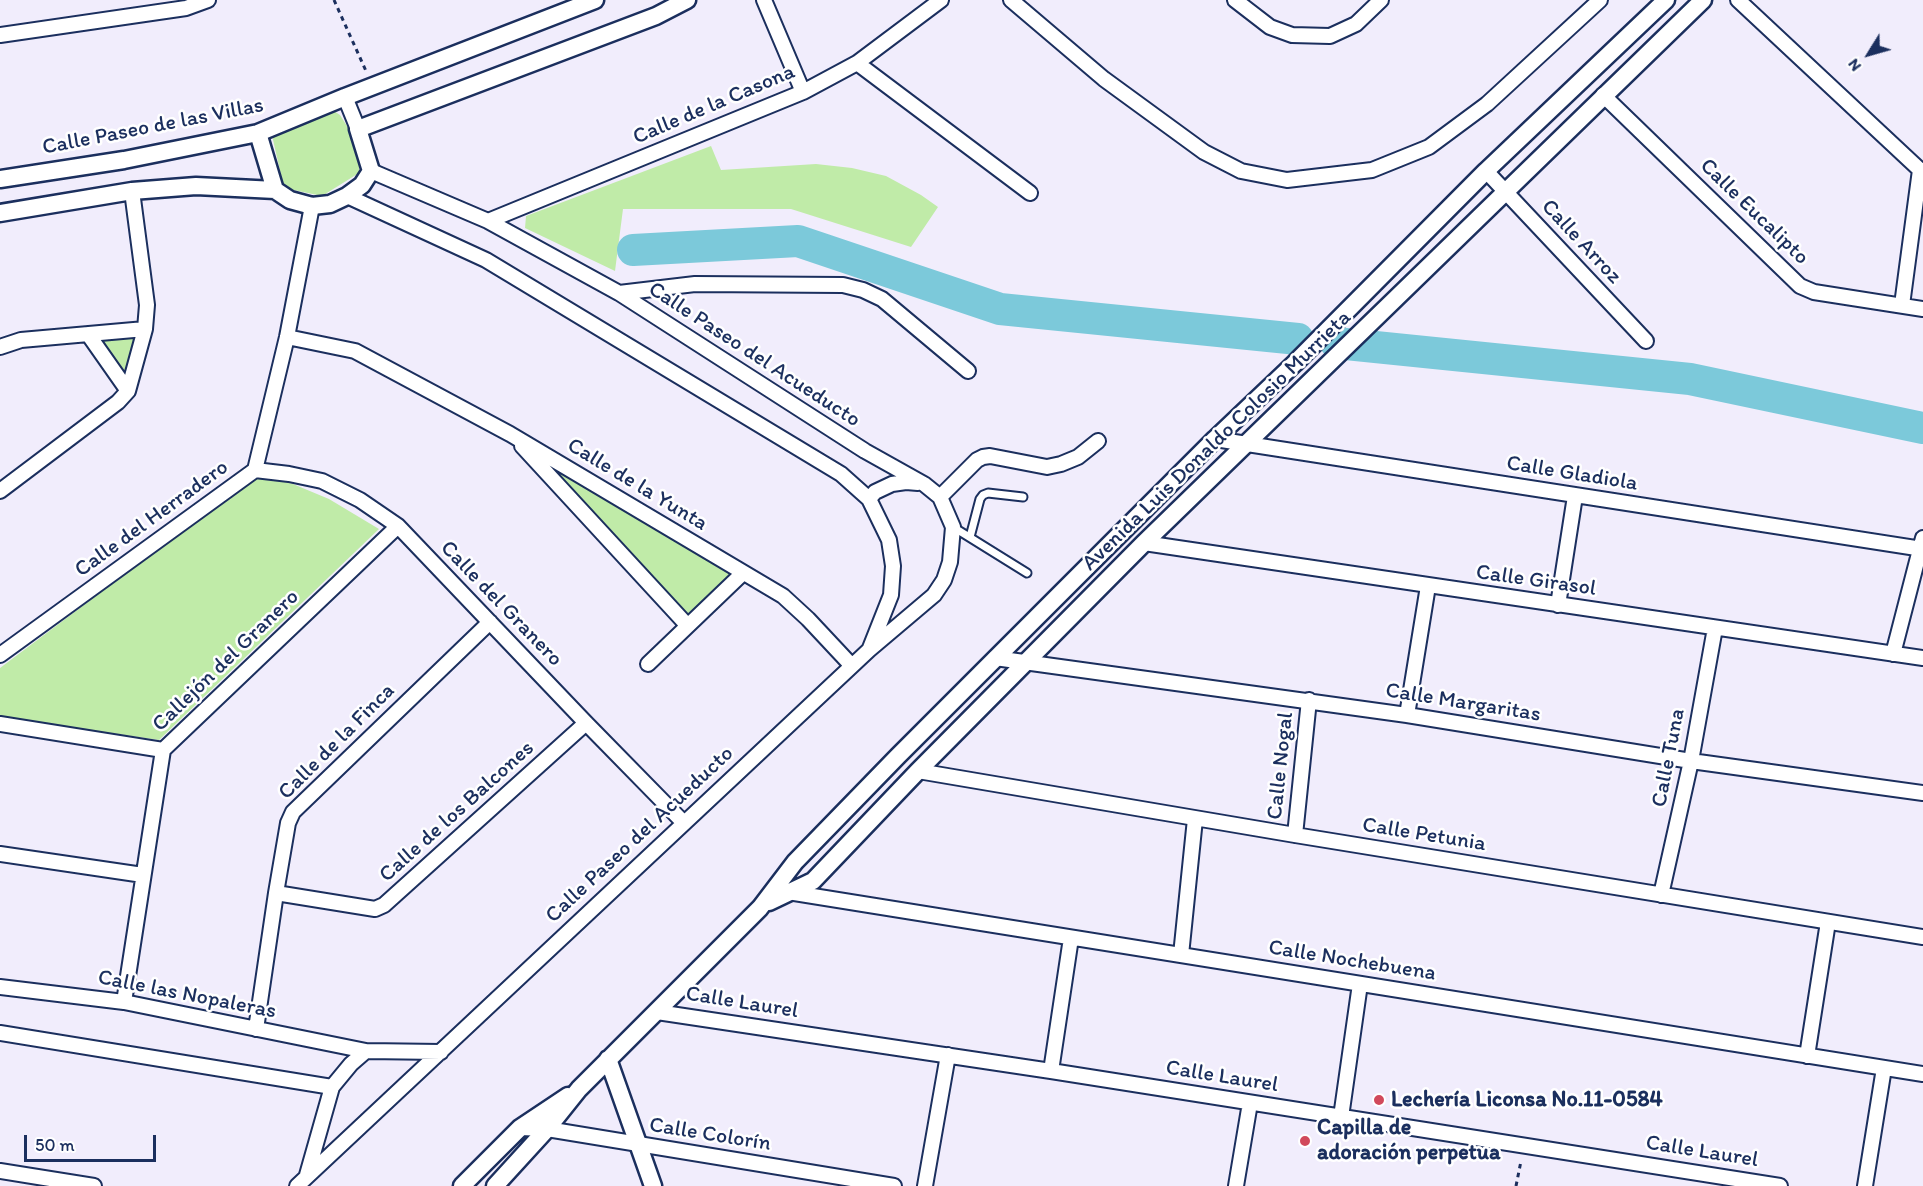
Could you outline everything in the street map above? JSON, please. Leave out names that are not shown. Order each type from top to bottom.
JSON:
[{"type":"street","points":[[0,35],[186,8],[208,0]]},
{"type":"street","name":"Calle Paseo de las Villas","points":[[0,179],[124,160],[258,133],[596,0]]},
{"type":"street","points":[[358,129],[656,16],[687,0]]},
{"type":"street","points":[[765,0],[803,92]]},
{"type":"street","name":"Calle de la Casona","points":[[488,221],[803,92],[857,63],[941,0]]},
{"type":"street","points":[[1011,0],[1104,79],[1204,152],[1241,171],[1287,180],[1372,170],[1429,147],[1487,104],[1600,0]]},
{"type":"street","points":[[1235,0],[1270,27],[1292,35],[1330,36],[1356,24],[1381,0]]},
{"type":"street","name":"Avenida Luis Donaldo Colosio Murrieta","points":[[781,891],[795,862],[995,658],[1295,363],[1486,171],[1666,0]]},
{"type":"street","name":"Avenida Luis Donaldo Colosio Murrieta","points":[[495,1186],[548,1129],[579,1089],[760,908],[781,891],[813,881],[1024,663],[1245,443],[1316,377],[1703,0]]},
{"type":"street","points":[[1738,0],[1922,170],[1902,305]]},
{"type":"street","points":[[857,63],[1030,194]]},
{"type":"street","name":"Calle Eucalipto","points":[[1604,96],[1800,286],[1814,292],[1923,309]]},
{"type":"street","points":[[0,213],[132,191],[196,186],[275,190],[291,200],[312,206],[330,204],[347,196],[362,185],[371,171],[345,97]]},
{"type":"street","points":[[258,133],[275,190]]},
{"type":"street","name":"Calle Paseo del Acueducto","points":[[302,1181],[869,650],[934,595],[944,580],[950,562],[953,527],[940,496],[924,484],[865,451],[619,293],[488,221],[371,171]]},
{"type":"street","name":"Calle Arroz","points":[[1486,171],[1646,341]]},
{"type":"street","points":[[0,491],[118,402],[128,391],[145,329],[147,304],[132,191]]},
{"type":"street","name":"Calle Paseo del Acueducto","points":[[347,196],[486,260],[841,474],[868,499],[889,540],[893,566],[891,595],[869,650]]},
{"type":"street","name":"Calle del Herradero","points":[[0,655],[255,470],[287,337],[312,206]]},
{"type":"street","points":[[619,293],[695,285],[843,285],[882,298],[968,370]]},
{"type":"street","points":[[0,347],[21,340],[145,329]]},
{"type":"street","points":[[88,334],[128,391]]},
{"type":"street","name":"Calle de la Yunta","points":[[287,337],[355,351],[510,434],[783,596],[852,666]]},
{"type":"street","points":[[1295,363],[1316,377]]},
{"type":"street","name":"Calle de la Yunta","points":[[510,434],[687,625]]},
{"type":"street","name":"Calle Gladiola","points":[[1215,440],[1575,496],[1922,545]]},
{"type":"street","points":[[940,496],[977,460],[983,457],[990,456],[1047,467],[1077,457],[1098,441]]},
{"type":"street","name":"Calle del Granero","points":[[255,470],[322,481],[360,500],[398,526],[684,823]]},
{"type":"street","points":[[868,499],[875,492],[892,484],[906,482],[924,484]]},
{"type":"street","points":[[1558,605],[1575,496]]},
{"type":"street","name":"Callejón del Granero","points":[[124,1002],[163,750],[398,526]]},
{"type":"street","name":"Calle Girasol","points":[[1144,543],[1923,658]]},
{"type":"street","points":[[1893,654],[1922,545]]},
{"type":"street","points":[[648,664],[743,573]]},
{"type":"street","points":[[1407,715],[1428,586]]},
{"type":"street","name":"Calle de la Finca","points":[[256,1029],[276,893],[292,812],[490,622]]},
{"type":"street","name":"Calle Tuna","points":[[1661,895],[1691,761],[1715,628]]},
{"type":"street","name":"Calle Margaritas","points":[[995,658],[1309,700],[1691,761],[1923,793]]},
{"type":"street","name":"Calle Nogal","points":[[1295,836],[1309,700]]},
{"type":"street","name":"Calle de los Balcones","points":[[276,893],[375,909],[384,905],[586,723]]},
{"type":"street","points":[[0,724],[163,750]]},
{"type":"street","name":"Calle Petunia","points":[[918,771],[1295,836],[1923,937]]},
{"type":"street","points":[[1181,955],[1195,819]]},
{"type":"street","points":[[0,854],[143,875]]},
{"type":"street","name":"Calle Nochebuena","points":[[781,891],[1923,1074]]},
{"type":"street","points":[[1807,1056],[1828,922]]},
{"type":"street","points":[[1051,1071],[1071,938]]},
{"type":"street","points":[[1341,1117],[1360,984]]},
{"type":"street","name":"Calle las Nopaleras","points":[[0,987],[124,1002],[366,1051]]},
{"type":"street","name":"Calle Laurel","points":[[657,1012],[948,1055],[1780,1186]]},
{"type":"street","points":[[0,1033],[332,1087]]},
{"type":"street","points":[[366,1051],[441,1052]]},
{"type":"street","name":"Calle Paseo del Acueducto","points":[[302,1181],[332,1087],[351,1064],[366,1051]]},
{"type":"street","points":[[925,1186],[948,1055]]},
{"type":"street","points":[[608,1059],[653,1186]]},
{"type":"street","points":[[1865,1186],[1884,1068]]},
{"type":"street","name":"Avenida Luis Donaldo Colosio Murrieta","points":[[462,1186],[520,1128],[579,1089]]},
{"type":"street","points":[[1236,1186],[1250,1103]]},
{"type":"street","name":"Calle Colorín","points":[[520,1128],[548,1129],[894,1186]]},
{"type":"street","points":[[0,1171],[27,1181],[94,1186]]},
{"type":"lane","points":[[970,537],[983,495],[988,493],[1023,497]]},
{"type":"lane","points":[[953,527],[1027,573]]},
{"type":"path","points":[[334,0],[373,86]]},
{"type":"path","points":[[1516,1186],[1523,1145]]},
{"type":"green space","points":[[328,107],[340,115],[354,137],[359,158],[359,173],[322,196],[284,188],[271,131]]},
{"type":"green space","points":[[711,146],[721,170],[816,164],[852,168],[886,176],[938,207],[911,247],[791,209],[623,209],[615,271],[525,228],[526,216]]},
{"type":"green space","points":[[140,333],[126,384],[93,337]]},
{"type":"green space","points":[[531,450],[736,574],[687,620]]},
{"type":"green space","points":[[257,475],[293,484],[329,499],[379,529],[159,740],[0,717],[0,668]]},
{"type":"waterway","points":[[633,250],[798,241],[1000,309],[1298,339]]},
{"type":"waterway","points":[[1336,343],[1690,379],[1923,428]]},
{"type":"place","name":"Lechería Liconsa No.11-0584","points":[[1379,1100]]},
{"type":"place","name":"Capilla de adoración perpetua","points":[[1305,1141]]}]
